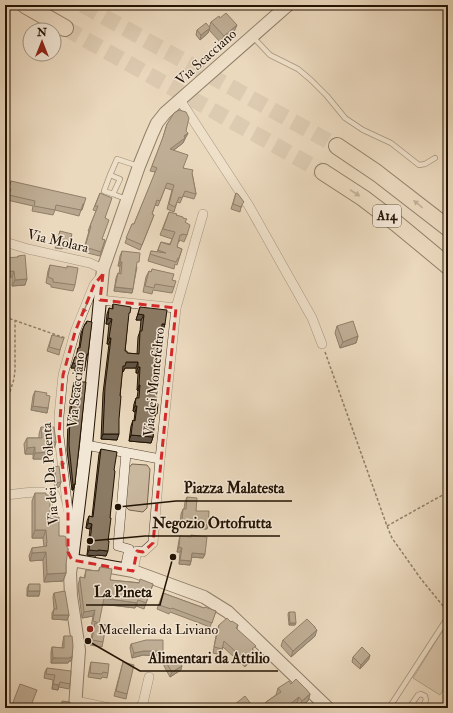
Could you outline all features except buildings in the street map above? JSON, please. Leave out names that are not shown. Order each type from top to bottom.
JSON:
[{"type":"highway","points":[[25,5],[65,28]]},
{"type":"highway","name":"A14","points":[[337,146],[377,173],[448,228]]},
{"type":"highway","name":"A14","points":[[323,172],[363,198],[448,266]]},
{"type":"street","name":"Via Scacciano","points":[[109,708],[76,704],[79,650],[71,596],[70,573],[70,556],[86,445],[103,271],[139,166],[157,123],[164,113],[252,36],[281,8]]},
{"type":"street","name":"Via Scacciano","points":[[180,100],[249,206],[312,318],[322,344]]},
{"type":"street","name":"Via dei Montefeltro","points":[[129,570],[137,551],[143,552],[153,543],[160,459],[176,308],[203,214]]},
{"type":"street","name":"Via Molara","points":[[5,242],[28,249],[90,262],[103,271]]},
{"type":"street","name":"Via dei Da Polenta","points":[[70,556],[68,512],[59,436],[59,416],[63,375],[75,332],[94,285],[103,271]]},
{"type":"street","name":"Via dei Montefeltro","points":[[100,300],[176,308]]},
{"type":"street","points":[[86,445],[160,459]]},
{"type":"street","points":[[126,452],[118,546],[128,549],[129,570]]},
{"type":"street","points":[[5,495],[38,492],[50,493],[54,495],[70,556],[129,570],[204,597],[228,612],[328,708]]},
{"type":"street","points":[[139,708],[143,703],[149,677]]},
{"type":"lane","points":[[252,36],[270,55],[298,69],[311,80],[327,96],[345,118],[363,130],[391,143],[419,165],[425,164],[435,158]]},
{"type":"lane","points":[[127,200],[104,190],[117,159],[139,166]]},
{"type":"lane","points":[[110,175],[120,179],[114,194]]},
{"type":"lane","points":[[389,708],[448,617]]},
{"type":"lane","points":[[409,708],[421,694],[425,696],[426,700],[422,708]]},
{"type":"path","points":[[5,317],[72,341]]},
{"type":"path","points":[[5,406],[14,379],[16,356],[15,321]]},
{"type":"path","points":[[322,344],[392,538],[421,579],[448,612]]},
{"type":"path","points":[[387,526],[448,492]]},
{"type":"highlighted area","points":[[103,274],[100,300],[176,308],[153,543],[143,552],[137,551],[133,571],[72,560],[68,552],[68,511],[59,436],[63,375],[75,332],[94,285]]},
{"type":"shaded area","points":[[132,464],[147,465],[150,469],[147,508],[143,512],[129,510],[125,506],[128,469]]},
{"type":"shaded area","points":[[448,622],[448,682],[440,695],[413,678]]},
{"type":"tunnel","points":[[83,5],[337,146]]},
{"type":"tunnel","points":[[65,28],[323,172]]},
{"type":"place","name":"Piazza Malatesta","points":[[118,507]]},
{"type":"place","name":"Negozio Ortofrutta","points":[[90,541]]},
{"type":"place","name":"La Pineta","points":[[173,557]]},
{"type":"place","name":"Macelleria da Liviano","points":[[90,629]]},
{"type":"place","name":"Alimentari da Attilio","points":[[88,641]]}]
